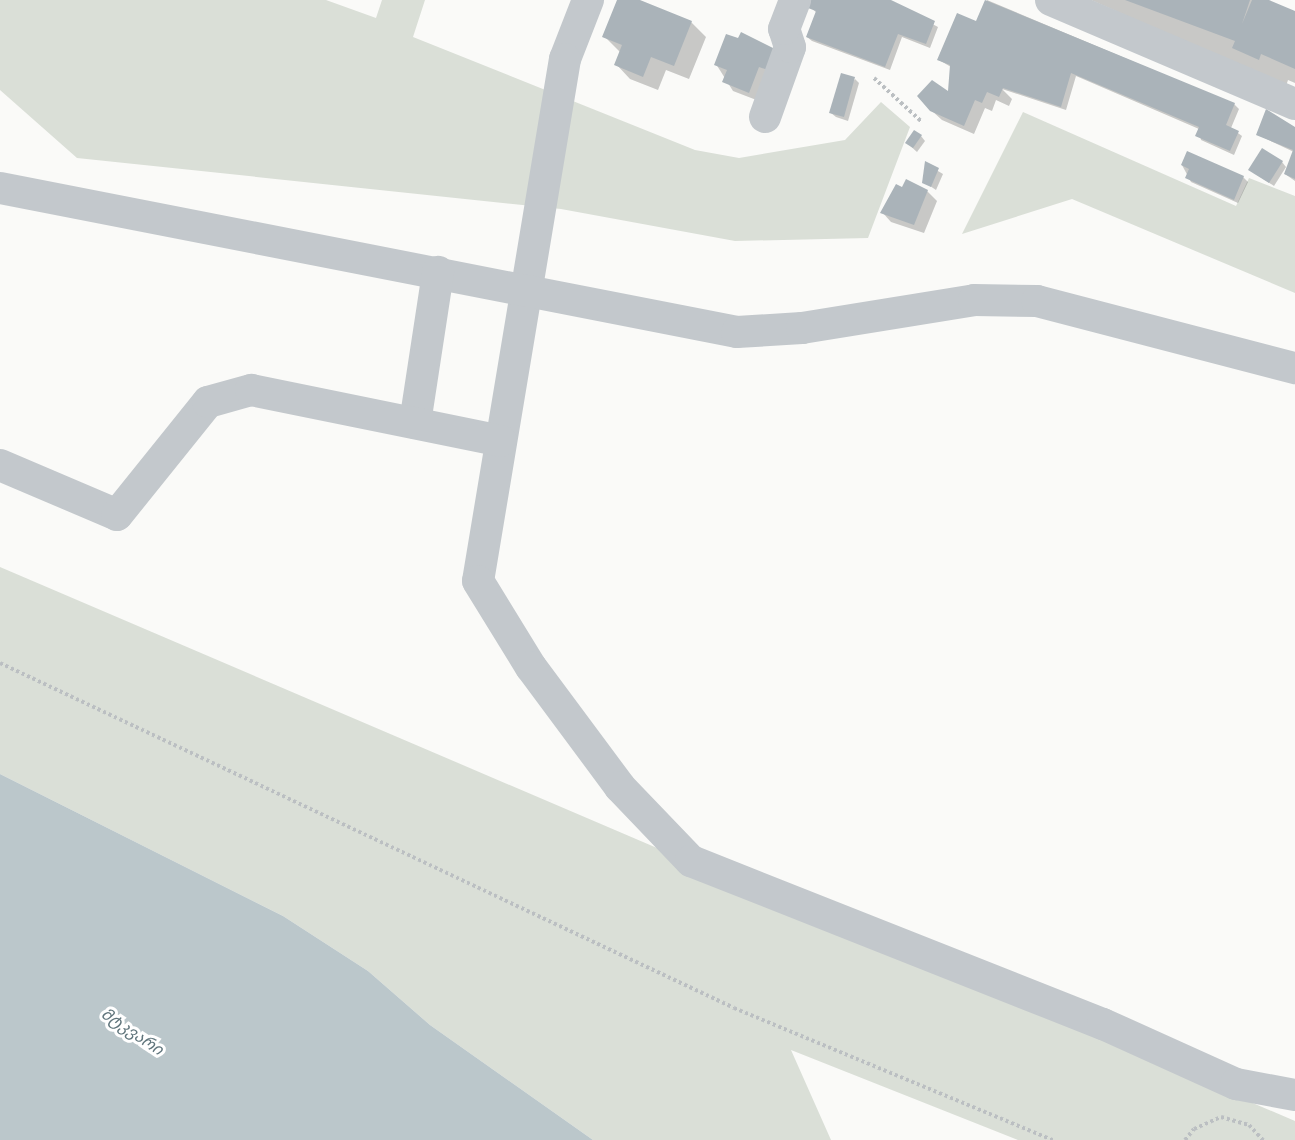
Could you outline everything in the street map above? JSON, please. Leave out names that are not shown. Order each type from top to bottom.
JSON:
[{"type":"lane","points":[[588,0],[565,59],[478,581],[531,667],[620,787],[691,861],[1103,1024],[1236,1084],[1295,1095]]},
{"type":"lane","points":[[765,117],[790,47],[784,29],[795,0]]},
{"type":"lane","points":[[1051,0],[1295,104]]},
{"type":"lane","points":[[0,188],[737,332],[802,328],[974,300],[1037,301],[1295,368]]},
{"type":"lane","points":[[415,423],[438,272]]},
{"type":"lane","points":[[0,465],[117,515],[208,402],[251,390],[501,441]]},
{"type":"path","points":[[874,78],[921,121]]},
{"type":"path","points":[[0,663],[734,1008],[1053,1140]]},
{"type":"path","points":[[1185,1140],[1194,1129],[1221,1117],[1249,1125],[1263,1140]]},
{"type":"shaded area","points":[[0,0],[326,0],[376,18],[382,0],[425,0],[413,37],[695,150],[739,158],[845,140],[881,102],[910,127],[868,238],[735,241],[561,209],[77,158],[0,90]]},
{"type":"shaded area","points":[[1023,112],[1236,206],[1249,178],[1295,196],[1295,293],[1072,199],[962,234]]},
{"type":"shaded area","points":[[0,567],[1295,1121],[1295,1140],[1018,1140],[791,1050],[831,1140],[593,1140],[430,1025],[368,971],[283,916],[0,774]]},
{"type":"water","name":"მტკვარი","points":[[0,774],[283,916],[368,971],[430,1025],[593,1140],[0,1140]]},
{"type":"building","points":[[617,0],[640,0],[692,21],[674,66],[651,57],[643,77],[614,65],[622,45],[602,37]]},
{"type":"building","points":[[811,0],[891,0],[935,21],[926,44],[898,34],[885,67],[806,37],[816,11],[808,8]]},
{"type":"building","points":[[985,0],[1235,103],[1226,125],[1239,131],[1230,151],[1195,136],[1199,127],[1071,73],[1061,107],[1003,88],[999,97],[987,92],[982,103],[975,100],[964,126],[930,111],[917,96],[932,80],[948,91],[950,65],[937,60],[957,13],[976,21]]},
{"type":"building","points":[[1125,0],[1250,0],[1242,24],[1252,0],[1269,0],[1295,11],[1295,69],[1261,54],[1259,60],[1232,48],[1235,41]]},
{"type":"building","points":[[741,32],[779,51],[771,71],[759,67],[749,93],[722,82],[727,70],[714,65],[726,34],[738,38]]},
{"type":"building","points":[[841,73],[855,77],[844,117],[829,113]]},
{"type":"building","points":[[1266,109],[1295,127],[1295,179],[1284,174],[1293,150],[1256,135]]},
{"type":"building","points":[[914,130],[922,135],[913,148],[905,143]]},
{"type":"building","points":[[1262,148],[1283,161],[1269,183],[1248,170]]},
{"type":"building","points":[[1187,151],[1244,176],[1234,200],[1185,178],[1189,169],[1181,165]]},
{"type":"building","points":[[925,161],[939,168],[931,187],[922,183]]},
{"type":"building","points":[[906,179],[928,190],[914,225],[880,213],[896,184],[902,187]]}]
